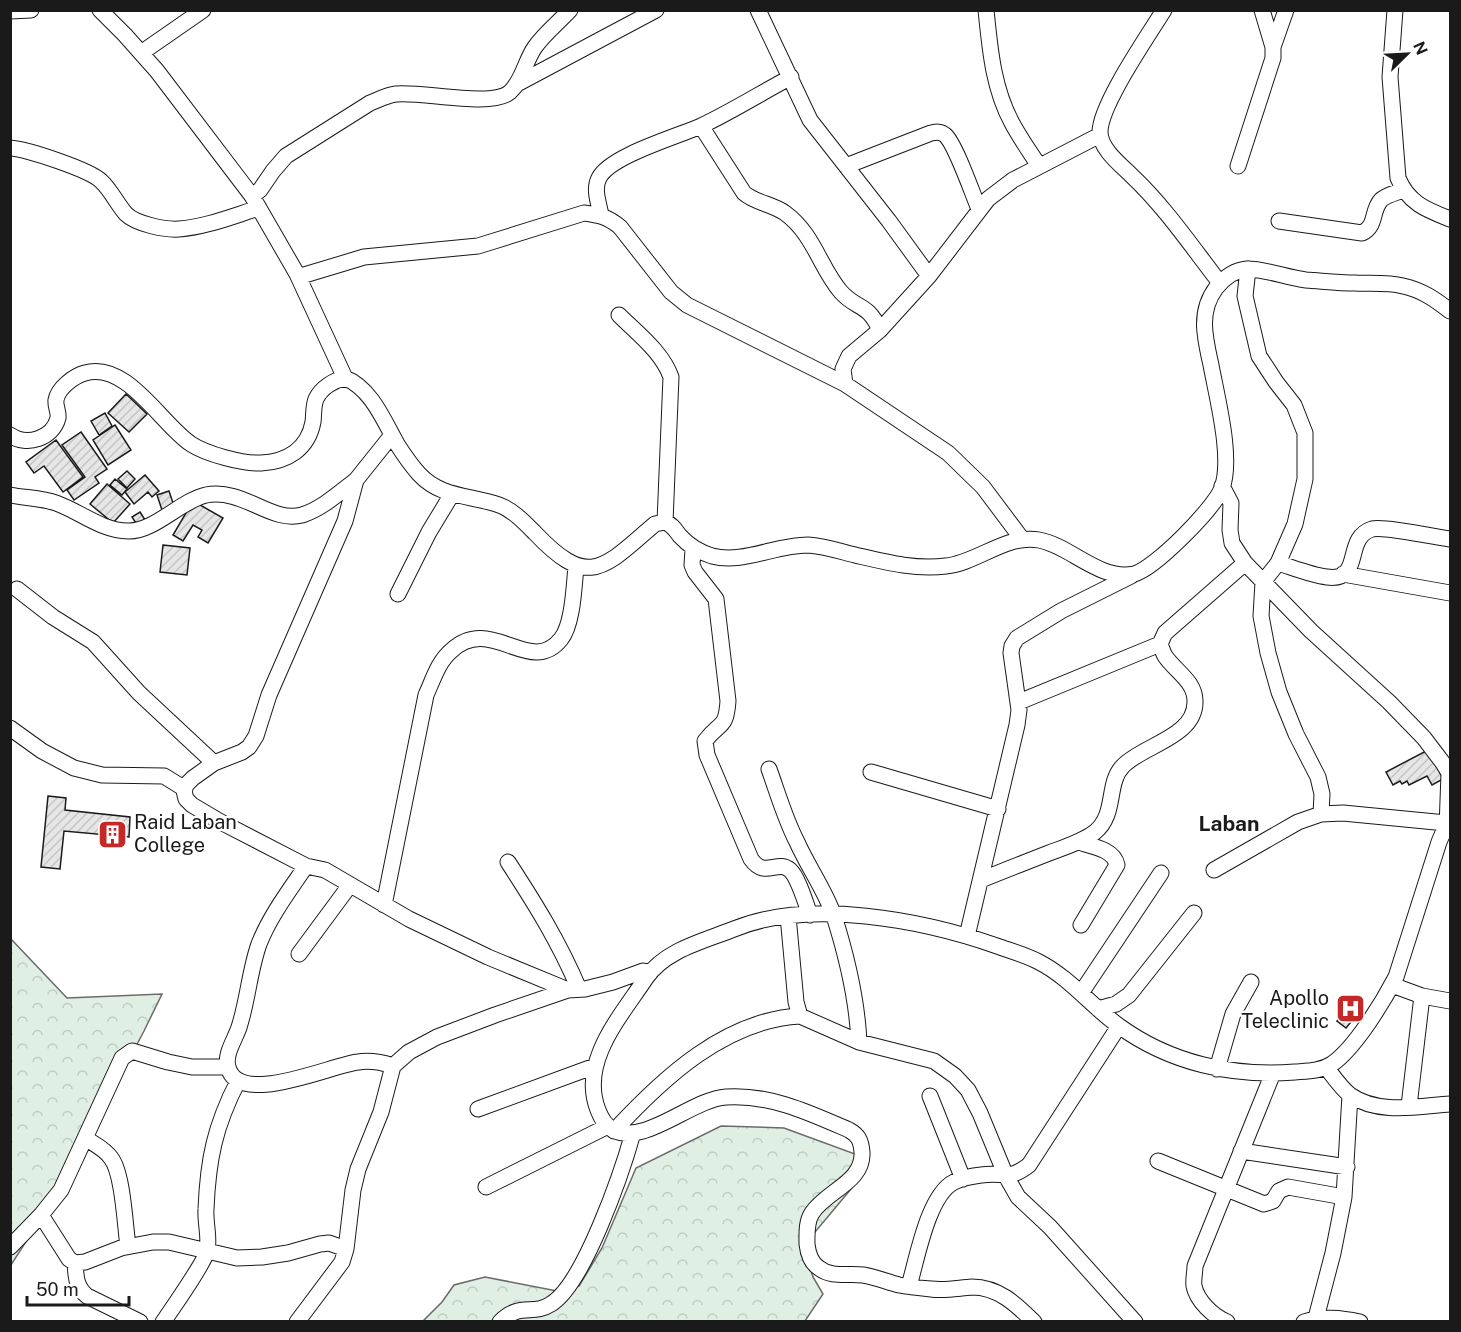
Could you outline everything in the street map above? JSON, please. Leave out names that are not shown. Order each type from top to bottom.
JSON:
[{"type":"street","points":[[10,11],[31,10]]},
{"type":"street","points":[[100,10],[141,53],[256,202],[297,274],[345,378],[356,382],[367,395],[421,476],[436,487],[452,494],[500,505],[559,555],[576,566],[592,567],[609,562],[655,524],[665,522],[674,527],[693,549],[725,558],[806,545],[899,564],[932,567],[963,563],[1022,539],[1052,544],[1112,574],[1137,573]]},
{"type":"street","points":[[141,53],[203,10]]},
{"type":"street","points":[[517,84],[535,47],[570,10]]},
{"type":"street","points":[[10,148],[21,149],[65,164],[100,179],[128,216],[151,226],[178,230],[218,221],[256,202],[260,190],[286,156],[383,97],[394,94],[497,98],[508,93],[517,84],[656,10]]},
{"type":"street","points":[[758,10],[810,120],[929,276]]},
{"type":"street","points":[[986,10],[993,68],[1002,100],[1012,123],[1039,166]]},
{"type":"street","points":[[1238,166],[1273,58],[1273,47],[1262,10]]},
{"type":"street","points":[[1273,47],[1286,10]]},
{"type":"street","points":[[1395,10],[1390,77],[1398,178],[1403,190],[1412,200],[1425,209],[1450,219]]},
{"type":"street","points":[[1157,13],[1102,119],[1100,135],[1108,151],[1143,187],[1220,283]]},
{"type":"street","points":[[601,215],[597,180],[605,169],[620,160],[701,126],[791,77]]},
{"type":"street","points":[[701,126],[744,194],[749,198],[771,204],[801,227],[841,293],[869,311],[880,330]]},
{"type":"street","points":[[846,166],[931,133],[944,134],[952,146],[979,209]]},
{"type":"street","points":[[845,384],[843,369],[849,356],[880,330],[929,276],[988,199],[1013,180],[1100,135]]},
{"type":"street","points":[[1279,221],[1362,233],[1372,225],[1380,201],[1384,197],[1403,190]]},
{"type":"street","points":[[297,274],[300,276],[364,258],[478,246],[584,213],[601,215],[620,227],[671,292],[687,305],[845,384],[875,402],[957,460],[983,487],[1022,539]]},
{"type":"street","points":[[1248,269],[1245,296],[1259,356],[1294,405],[1305,434],[1305,479],[1295,524],[1278,563],[1263,582],[1261,616],[1279,692],[1317,777],[1322,794],[1321,814]]},
{"type":"street","points":[[967,936],[1017,725],[1019,702],[1012,662],[1012,646],[1017,638],[1026,631],[1151,565],[1189,530],[1213,503],[1222,486],[1226,468],[1224,439],[1203,320],[1208,300],[1220,283],[1233,273],[1248,269],[1302,279],[1358,283],[1382,282],[1422,292],[1450,311]]},
{"type":"street","points":[[619,315],[660,356],[671,377],[665,522]]},
{"type":"street","points":[[10,435],[19,441],[31,441],[53,429],[58,417],[56,400],[62,388],[85,373],[101,371],[117,377],[140,393],[177,433],[193,446],[225,458],[259,464],[282,460],[301,449],[313,424],[316,399],[326,387],[345,378]]},
{"type":"street","points":[[10,495],[55,502],[113,529],[130,531],[146,527],[205,495],[221,494],[242,498],[284,516],[300,515],[314,510],[356,480],[392,435]]},
{"type":"street","points":[[356,480],[345,521],[269,695],[256,736],[249,747],[242,752],[214,763],[193,778],[185,789],[186,799],[192,806],[306,866],[325,870],[409,919],[488,957],[573,989]]},
{"type":"street","points":[[1034,1322],[1012,1301],[984,1288],[936,1290],[868,1276],[826,1272],[817,1267],[811,1259],[807,1237],[810,1215],[818,1205],[858,1172],[862,1162],[861,1141],[856,1134],[771,1100],[735,1096],[710,1099],[633,1134],[611,1128],[601,1118],[593,1089],[595,1066],[606,1041],[650,973],[668,956],[752,921],[810,915],[904,921],[945,929],[1037,961],[1056,972],[1119,1026],[1164,1051],[1217,1069],[1274,1073],[1317,1070],[1333,1063],[1354,1041],[1386,998],[1396,977],[1417,906],[1439,842],[1448,825],[1450,774],[1424,738],[1389,702],[1311,630],[1245,562],[1232,543],[1231,503],[1222,486]]},
{"type":"street","points":[[398,594],[429,532],[452,494]]},
{"type":"street","points":[[1344,574],[1353,564],[1356,541],[1363,533],[1375,528],[1450,539]]},
{"type":"street","points":[[693,549],[692,565],[695,572],[716,599],[728,701],[727,717],[723,725],[705,741],[707,755],[751,859],[756,866],[763,869],[783,867],[790,870],[810,915]]},
{"type":"street","points":[[1019,702],[1160,644],[1165,633],[1245,562]]},
{"type":"street","points":[[1278,563],[1329,578],[1344,574],[1450,593]]},
{"type":"street","points":[[384,905],[426,695],[440,664],[451,650],[467,641],[481,638],[493,639],[525,652],[537,652],[550,647],[561,639],[568,624],[576,566]]},
{"type":"street","points":[[17,589],[53,617],[93,642],[139,693],[214,763]]},
{"type":"street","points":[[981,880],[1078,842],[1096,831],[1107,817],[1115,778],[1122,766],[1178,732],[1192,717],[1196,701],[1190,684],[1165,656],[1160,644]]},
{"type":"street","points":[[10,728],[42,751],[74,768],[102,775],[164,776],[185,789]]},
{"type":"street","points":[[769,769],[797,843],[833,915],[853,988],[858,1016],[859,1042]]},
{"type":"street","points":[[872,772],[998,809]]},
{"type":"street","points":[[1214,870],[1298,822],[1321,814],[1343,813],[1448,825]]},
{"type":"street","points":[[1078,842],[1110,853],[1116,858],[1117,865],[1082,925]]},
{"type":"street","points":[[508,862],[563,952],[573,989]]},
{"type":"street","points":[[306,866],[275,912],[259,945],[238,1033],[227,1056],[228,1067],[238,1081],[257,1086],[275,1084],[357,1062],[376,1061],[393,1066]]},
{"type":"street","points":[[1081,993],[1161,873]]},
{"type":"street","points":[[299,954],[350,885]]},
{"type":"street","points":[[1098,1009],[1116,1004],[1130,995],[1194,913]]},
{"type":"street","points":[[788,916],[796,1002],[800,1016]]},
{"type":"street","points":[[297,1322],[342,1262],[358,1169],[381,1112],[393,1066],[410,1052],[437,1037],[573,989],[613,982],[643,971],[650,973]]},
{"type":"street","points":[[1217,1069],[1233,1014],[1251,982]]},
{"type":"street","points":[[1392,984],[1422,996],[1450,1001]]},
{"type":"street","points":[[1408,1106],[1422,996]]},
{"type":"street","points":[[486,1187],[611,1128],[676,1071],[744,1028],[780,1017],[800,1016],[859,1042],[934,1061],[955,1076],[968,1090],[980,1113],[1006,1176],[1018,1197],[1050,1227],[1135,1322]]},
{"type":"street","points":[[909,1286],[932,1208],[941,1192],[954,1182],[963,1179],[995,1173],[1006,1176],[1017,1175],[1029,1165],[1119,1026]]},
{"type":"street","points":[[10,1247],[61,1190],[126,1053],[132,1051],[192,1067],[228,1067]]},
{"type":"street","points":[[478,1109],[595,1066]]},
{"type":"street","points":[[1326,1067],[1350,1095],[1369,1104],[1392,1107],[1450,1104]]},
{"type":"street","points":[[1216,1320],[1202,1302],[1194,1286],[1196,1266],[1274,1073]]},
{"type":"street","points":[[163,1322],[207,1252],[205,1218],[207,1177],[215,1135],[238,1081]]},
{"type":"street","points":[[1350,1095],[1344,1197],[1333,1253],[1310,1320],[1337,1318],[1360,1322]]},
{"type":"street","points":[[930,1096],[963,1179]]},
{"type":"street","points":[[500,1322],[504,1317],[519,1309],[537,1310],[551,1304],[564,1292],[599,1226],[621,1176],[633,1134]]},
{"type":"street","points":[[85,1138],[104,1150],[113,1160],[119,1177],[128,1246]]},
{"type":"street","points":[[1241,1151],[1347,1167]]},
{"type":"street","points":[[1158,1161],[1264,1204],[1273,1201],[1279,1191],[1288,1187],[1344,1197]]},
{"type":"street","points":[[41,1215],[69,1259],[75,1263]]},
{"type":"street","points":[[75,1263],[128,1246],[153,1242],[169,1242],[237,1258],[288,1253],[329,1243],[346,1249]]},
{"type":"street","points":[[75,1263],[76,1280],[80,1290],[87,1296],[140,1322]]},
{"type":"green space","points":[[11,939],[67,998],[162,994],[65,1181],[11,1265]]},
{"type":"green space","points":[[721,1126],[784,1128],[855,1154],[861,1177],[810,1238],[807,1258],[813,1277],[823,1294],[805,1321],[422,1322],[442,1302],[454,1285],[485,1277],[557,1291],[579,1286],[602,1248],[636,1168]]},
{"type":"building","points":[[126,394],[147,414],[129,432],[108,413]]},
{"type":"building","points":[[105,413],[112,426],[99,435],[91,421]]},
{"type":"building","points":[[115,425],[131,450],[108,465],[93,440]]},
{"type":"building","points":[[81,432],[107,469],[95,477],[99,483],[74,500],[67,490],[85,477],[62,445]]},
{"type":"building","points":[[56,440],[83,477],[63,492],[44,466],[34,473],[26,462]]},
{"type":"building","points":[[127,471],[135,479],[127,488],[118,479]]},
{"type":"building","points":[[145,475],[159,491],[152,497],[148,492],[134,504],[125,492]]},
{"type":"building","points":[[115,479],[127,489],[122,495],[110,485]]},
{"type":"building","points":[[107,484],[130,504],[113,523],[90,504]]},
{"type":"building","points":[[169,491],[174,506],[162,510],[157,495]]},
{"type":"building","points":[[193,501],[223,518],[208,543],[198,537],[202,530],[193,525],[183,541],[173,535]]},
{"type":"building","points":[[140,512],[147,523],[139,528],[132,517]]},
{"type":"building","points":[[163,545],[190,548],[187,575],[160,572]]},
{"type":"building","points":[[1428,750],[1443,779],[1432,785],[1427,776],[1409,785],[1407,781],[1402,784],[1400,781],[1393,785],[1386,772]]},
{"type":"building","name":"Raid Laban College","points":[[48,796],[66,798],[65,810],[130,817],[129,837],[64,831],[60,869],[41,867]]},
{"type":"building","points":[[1350,1004],[1359,1012],[1346,1028],[1337,1021]]},
{"type":"place","name":"Raid Laban College","points":[[113,834]]},
{"type":"place","name":"Apollo Teleclinic","points":[[1350,1009]]},
{"type":"district","name":"Laban","points":[[1229,823]]}]
